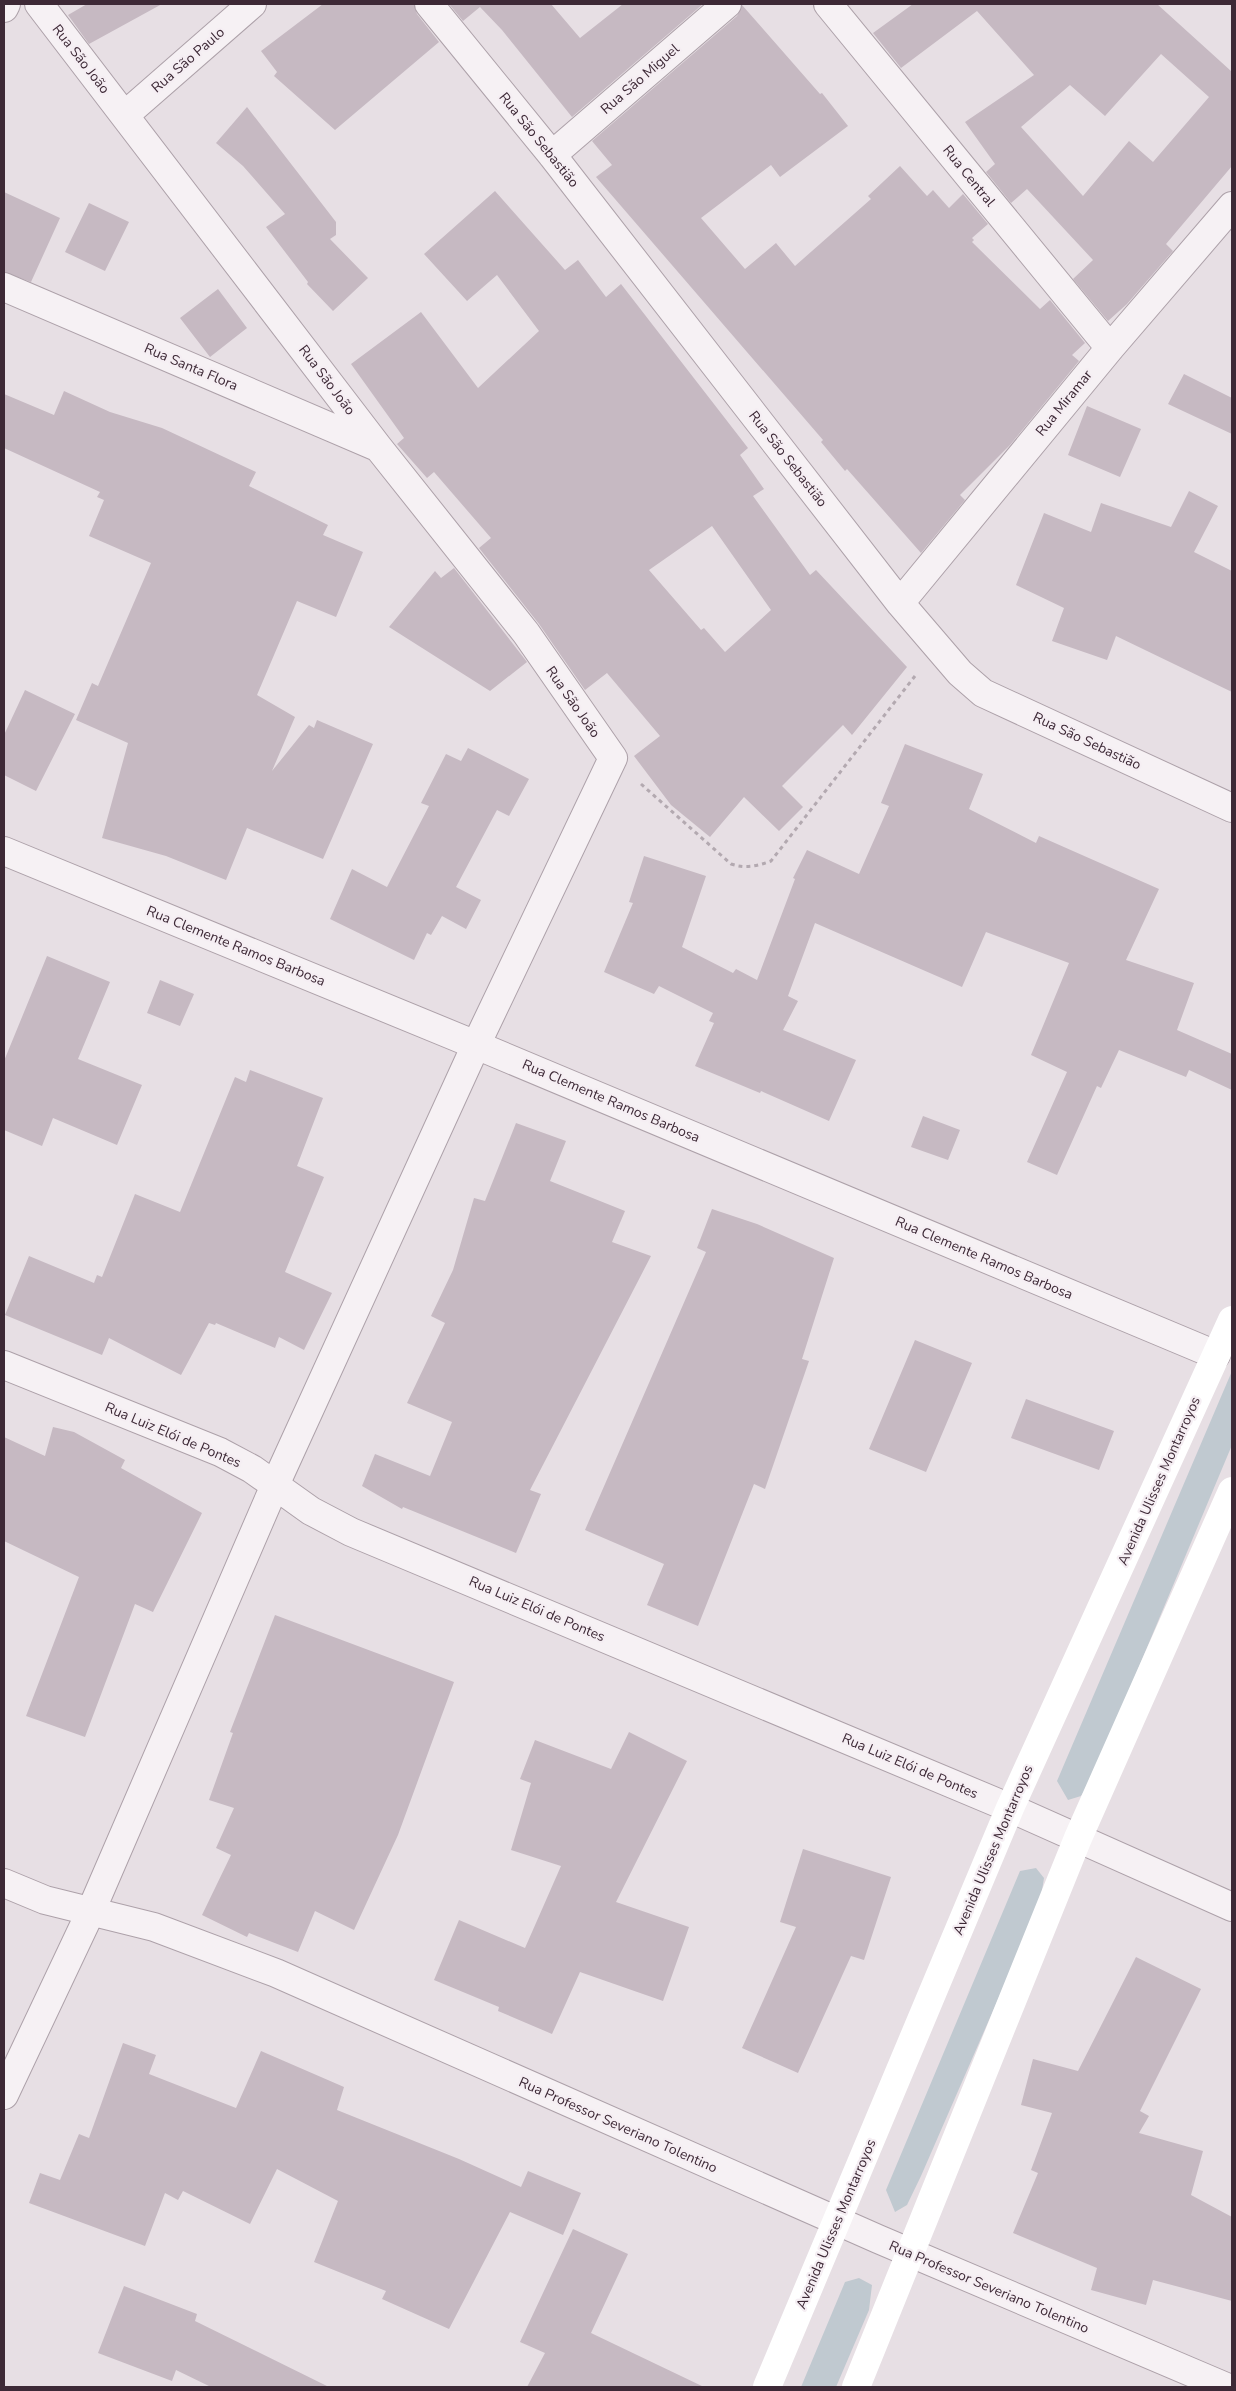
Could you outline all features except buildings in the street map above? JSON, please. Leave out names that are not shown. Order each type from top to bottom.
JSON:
[{"type":"main road","name":"Avenida Ulisses Montarroyos","points":[[767,2387],[1010,1808],[1232,1320]]},
{"type":"main road","points":[[856,2387],[1078,1838],[1232,1491]]},
{"type":"street","points":[[4,8],[6,4]]},
{"type":"street","name":"Rua São João","points":[[38,4],[378,447],[526,633],[613,758]]},
{"type":"street","name":"Rua São Paulo","points":[[125,115],[252,4]]},
{"type":"street","name":"Rua São Sebastião","points":[[429,4],[552,155],[900,603],[960,673],[983,693],[1232,808]]},
{"type":"street","name":"Rua São Miguel","points":[[552,155],[727,4]]},
{"type":"street","name":"Rua Central","points":[[828,4],[1110,348]]},
{"type":"street","name":"Rua Miramar","points":[[900,603],[1110,348],[1222,236],[1232,206]]},
{"type":"street","name":"Rua Santa Flora","points":[[4,287],[378,447]]},
{"type":"street","points":[[4,2094],[10,2066],[91,1911],[275,1485],[476,1045],[613,758]]},
{"type":"street","name":"Rua Clemente Ramos Barbosa","points":[[4,851],[476,1045],[1216,1355]]},
{"type":"street","name":"Rua Luiz Elói de Pontes","points":[[4,1365],[220,1452],[252,1469],[311,1511],[351,1532],[1010,1808],[1232,1906]]},
{"type":"street","name":"Rua Professor Severiano Tolentino","points":[[4,1883],[44,1900],[154,1928],[276,1973],[837,2221],[1226,2387]]},
{"type":"path","points":[[613,758],[731,864],[742,868],[771,861],[937,646]]},
{"type":"shaded area","points":[[1232,1371],[1232,1445],[1091,1781],[1081,1796],[1068,1800],[1057,1781]]},
{"type":"shaded area","points":[[1036,1868],[1044,1878],[1040,1903],[921,2176],[907,2205],[895,2212],[886,2190],[1020,1871]]},
{"type":"shaded area","points":[[859,2278],[872,2285],[869,2310],[836,2387],[801,2387],[845,2282]]}]
